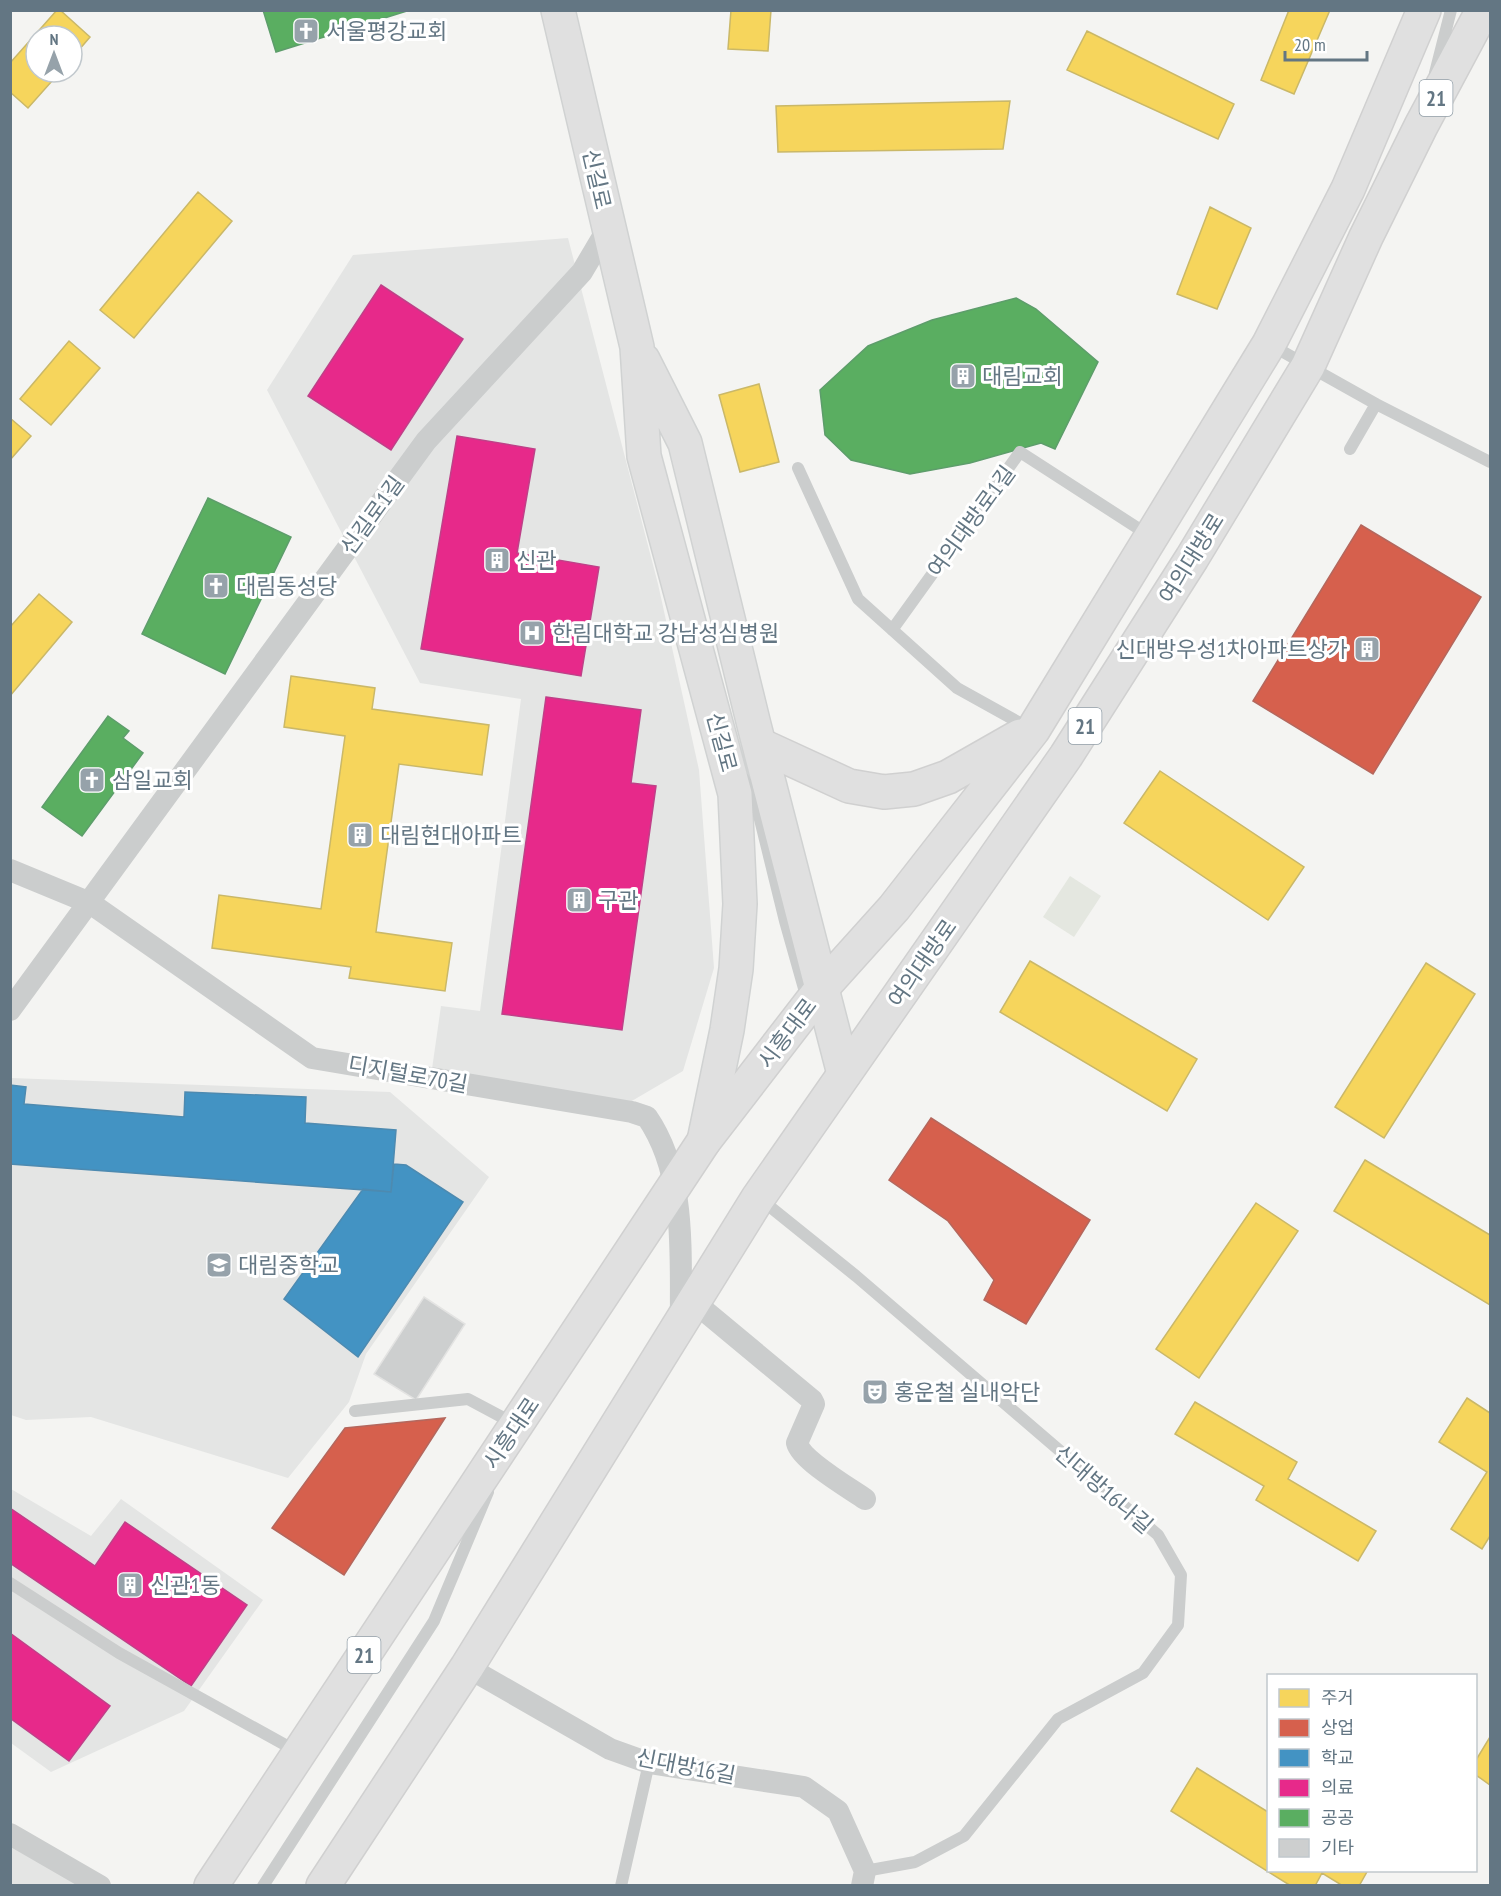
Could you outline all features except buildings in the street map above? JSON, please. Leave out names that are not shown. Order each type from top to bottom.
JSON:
[{"type":"main road","name":"신길로","points":[[558,10],[637,347],[644,456],[735,794],[740,904],[731,1008],[704,1141]]},
{"type":"main road","name":"여의대방로","points":[[844,1074],[1066,756],[1192,558],[1308,366],[1347,232],[1348,189],[1424,10]]},
{"type":"main road","name":"여의대방로","points":[[816,997],[894,908],[1032,730],[1269,344],[1421,126],[1483,10]]},
{"type":"main road","name":"신길로","points":[[637,347],[685,443],[759,745],[816,997],[844,1074]]},
{"type":"main road","points":[[759,745],[849,786],[884,792],[914,789],[948,777],[1032,730]]},
{"type":"main road","name":"시흥대로","points":[[211,1886],[704,1141],[816,997]]},
{"type":"main road","points":[[321,1877],[384,1792],[467,1667],[758,1198],[844,1074]]},
{"type":"street","name":"신길로1길","points":[[10,1010],[426,441],[582,272],[609,228]]},
{"type":"street","name":"디지털로70길","points":[[10,870],[90,903],[312,1058],[632,1112],[647,1117],[664,1146],[675,1187],[687,1312]]},
{"type":"street","points":[[687,1312],[812,1400],[813,1409],[797,1443],[798,1448],[808,1459],[865,1499]]},
{"type":"street","name":"신대방16길","points":[[467,1667],[610,1749],[649,1762],[804,1786],[838,1810],[863,1878]]},
{"type":"street","points":[[10,1834],[100,1886]]},
{"type":"lane","points":[[1421,126],[1451,10]]},
{"type":"lane","points":[[1269,344],[1376,404],[1491,462]]},
{"type":"lane","points":[[1350,449],[1376,404]]},
{"type":"lane","name":"여의대방로1길","points":[[892,630],[1020,452],[1152,537]]},
{"type":"lane","points":[[798,468],[858,599],[957,688],[1032,730]]},
{"type":"lane","points":[[723,746],[754,795],[785,921],[816,997]]},
{"type":"lane","name":"신대방16나길","points":[[758,1198],[856,1276],[1158,1535],[1181,1575],[1178,1625],[1143,1673],[1058,1719],[964,1836],[915,1862],[863,1878]]},
{"type":"lane","points":[[263,1886],[434,1622],[516,1425],[468,1399],[355,1411]]},
{"type":"lane","points":[[10,1582],[119,1653],[299,1752]]},
{"type":"lane","points":[[621,1886],[649,1762]]},
{"type":"shaded area","name":"한림대학교 강남성심병원","points":[[568,238],[658,584],[699,770],[714,968],[683,1071],[613,1112],[432,1069],[441,1006],[480,1011],[521,699],[420,683],[267,390],[353,255]]},
{"type":"shaded area","points":[[1070,876],[1101,896],[1074,937],[1043,917]]},
{"type":"shaded area","name":"대림중학교","points":[[11,1078],[390,1092],[489,1177],[366,1354],[349,1402],[288,1478],[91,1417],[26,1420],[11,1415]]},
{"type":"shaded area","points":[[11,1489],[91,1536],[121,1499],[263,1600],[184,1711],[51,1772],[11,1743]]},
{"type":"shaded area","points":[[11,1846],[81,1885],[11,1885]]},
{"type":"place","name":"서울평강교회","points":[[306,31]]},
{"type":"place","name":"대림교회","points":[[963,376]]},
{"type":"place","name":"신관","points":[[497,560]]},
{"type":"place","name":"대림동성당","points":[[216,586]]},
{"type":"place","name":"한림대학교 강남성심병원","points":[[532,633]]},
{"type":"place","name":"신대방우성1차아파트상가","points":[[1367,649]]},
{"type":"place","name":"삼일교회","points":[[92,780]]},
{"type":"place","name":"대림현대아파트","points":[[360,835]]},
{"type":"place","name":"구관","points":[[579,900]]},
{"type":"place","name":"대림중학교","points":[[219,1265]]},
{"type":"place","name":"홍운철 실내악단","points":[[875,1392]]},
{"type":"place","name":"신관1동","points":[[130,1585]]}]
